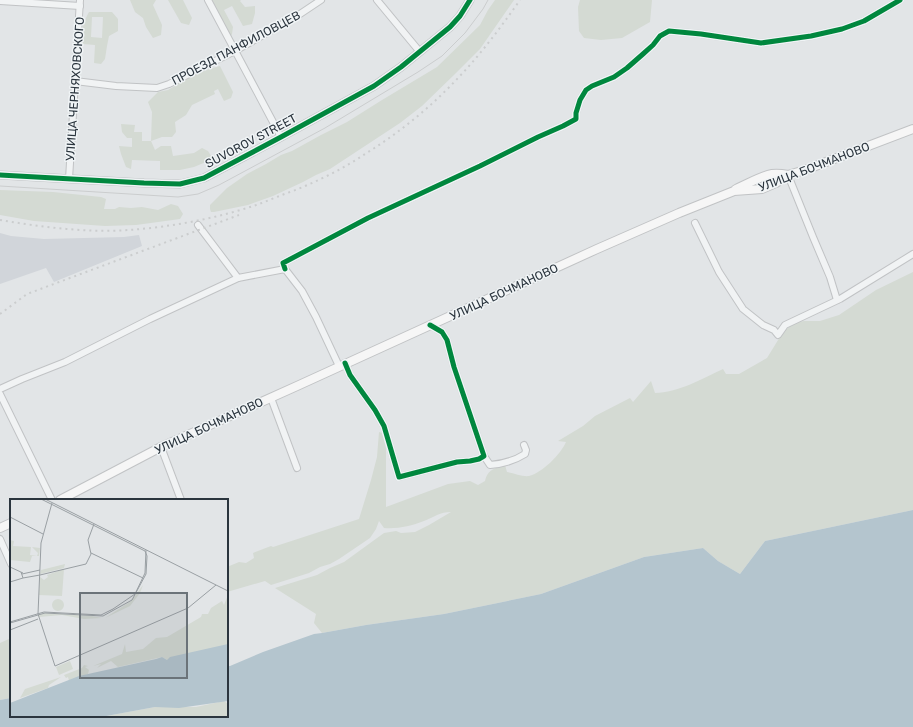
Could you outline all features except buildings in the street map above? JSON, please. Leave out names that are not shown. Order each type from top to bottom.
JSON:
[{"type":"main road","name":"УЛИЦА БОЧМАНОВО","points":[[62,499],[161,447],[597,249],[734,191],[752,181],[770,175],[788,175],[805,170],[913,129]]},
{"type":"main road","points":[[0,528],[10,523]]},
{"type":"street","points":[[208,0],[281,137]]},
{"type":"street","points":[[307,0],[311,7]]},
{"type":"street","name":"ПРОЕЗД ПАНФИЛОВЦЕВ","points":[[75,81],[116,86],[157,88],[169,84],[235,51],[322,0]]},
{"type":"street","points":[[377,0],[420,52]]},
{"type":"street","name":"SUVOROV STREET","points":[[0,175],[180,184],[204,178],[374,86],[401,67],[450,27],[460,16],[470,0]]},
{"type":"street","points":[[484,456],[479,459],[457,462],[399,477],[384,426],[375,410],[342,365],[302,291],[285,269],[283,262],[368,218],[576,119],[576,113],[580,100],[586,90],[614,77],[643,54],[660,36],[669,31],[761,43],[811,36],[842,29],[864,21],[900,0]]},
{"type":"street","points":[[0,1],[80,3]]},
{"type":"street","name":"УЛИЦА ЧЕРНЯХОВСКОГО","points":[[69,179],[80,3]]},
{"type":"street","points":[[788,175],[830,277],[837,300]]},
{"type":"street","points":[[695,223],[719,272],[743,309],[763,325],[774,330],[778,335],[785,325],[837,300],[913,254]]},
{"type":"street","points":[[198,225],[238,278]]},
{"type":"street","points":[[0,389],[65,362],[150,319],[238,278],[285,269]]},
{"type":"street","points":[[430,325],[442,332],[447,340],[454,367],[484,456],[490,465],[502,464],[519,458],[525,454],[526,450],[524,445]]},
{"type":"street","points":[[0,394],[52,499]]},
{"type":"street","points":[[271,398],[297,468]]},
{"type":"street","points":[[161,447],[181,499]]},
{"type":"street","points":[[0,539],[10,562]]},
{"type":"shaded area","points":[[130,0],[156,0],[153,5],[162,25],[161,35],[153,38],[146,27],[143,18],[135,12]]},
{"type":"shaded area","points":[[168,0],[183,0],[192,18],[189,25],[181,23]]},
{"type":"shaded area","points":[[212,0],[241,0],[240,1],[245,7],[255,6],[252,24],[243,26],[232,6],[224,10],[233,27],[231,36]]},
{"type":"shaded area","points":[[495,0],[514,0],[480,49],[422,106],[400,123],[330,169],[303,182],[273,196],[248,205],[211,212],[210,205],[227,188],[247,174],[347,122],[437,67],[480,25]]},
{"type":"shaded area","points":[[580,0],[652,0],[650,22],[622,38],[601,40],[584,38],[579,31],[578,7]]},
{"type":"shaded area","points":[[89,12],[112,12],[118,19],[118,31],[109,36],[105,59],[101,64],[94,63],[95,45],[83,44],[83,27]],"holes":[[[92,17],[103,17],[102,38],[91,37]]]},
{"type":"shaded area","points":[[220,66],[233,92],[231,98],[224,101],[218,89],[214,91],[215,94],[192,105],[186,115],[175,122],[176,132],[172,137],[162,137],[151,141],[152,112],[148,102],[158,92],[168,90],[190,77]]},
{"type":"shaded area","points":[[121,124],[135,125],[134,132],[142,132],[142,141],[151,141],[155,150],[161,146],[171,146],[173,156],[194,153],[202,148],[208,151],[213,159],[194,167],[180,170],[160,170],[160,161],[132,160],[131,169],[126,167],[119,146],[132,147],[132,138],[127,138],[122,132]]},
{"type":"shaded area","points":[[0,190],[53,192],[101,197],[106,199],[104,209],[115,209],[119,207],[142,207],[158,210],[171,204],[178,206],[183,214],[180,219],[136,225],[105,226],[34,221],[0,215]]},
{"type":"shaded area","points":[[0,233],[11,236],[44,239],[124,237],[139,235],[142,246],[54,282],[46,268],[0,284]]},
{"type":"shaded area","points":[[913,272],[913,510],[765,541],[740,574],[718,561],[703,548],[644,557],[541,594],[444,614],[322,633],[314,623],[316,614],[275,588],[317,575],[344,562],[384,533],[396,531],[401,533],[415,532],[451,512],[447,512],[419,523],[399,528],[384,528],[379,521],[370,538],[330,564],[309,573],[271,585],[265,581],[228,592],[228,567],[239,562],[246,563],[254,558],[253,553],[271,546],[273,547],[359,519],[377,457],[379,432],[382,433],[386,448],[386,507],[448,484],[470,481],[478,485],[485,481],[486,477],[492,470],[505,465],[507,472],[529,476],[540,471],[560,452],[566,442],[558,441],[583,426],[595,416],[630,398],[633,402],[651,381],[655,393],[672,391],[681,388],[723,369],[726,374],[739,374],[767,358],[783,332],[794,323],[804,321],[820,321],[839,315],[876,290]]},
{"type":"shaded area","points":[[913,510],[913,727],[0,727],[0,700],[10,698],[10,717],[228,717],[228,666],[314,634],[444,614],[541,594],[644,557],[703,548],[718,561],[740,574],[765,541]]},
{"type":"shaded area","points":[[10,638],[10,698],[0,700],[0,643]]},
{"type":"tram line","points":[[0,186],[178,197],[198,194],[219,185],[325,128],[442,56],[465,33],[488,0]]},
{"type":"railway","points":[[0,220],[80,230],[113,231],[145,229],[228,214],[259,204],[302,187],[348,165],[390,137],[426,109],[448,89],[475,59],[520,0]]},
{"type":"railway","points":[[0,314],[27,294],[239,215]]},
{"type":"cycle path","points":[[0,175],[180,184],[204,178],[374,86],[401,67],[450,27],[460,16],[470,0]]},
{"type":"cycle path","points":[[285,269],[283,263],[368,218],[576,119],[576,113],[580,100],[586,90],[614,77],[627,68],[653,45],[660,36],[669,31],[761,43],[811,36],[842,29],[864,21],[900,0]]},
{"type":"cycle path","points":[[345,363],[350,375],[375,410],[384,426],[399,477],[457,462],[479,459],[484,456],[454,367],[447,340],[442,332],[430,325]]}]
